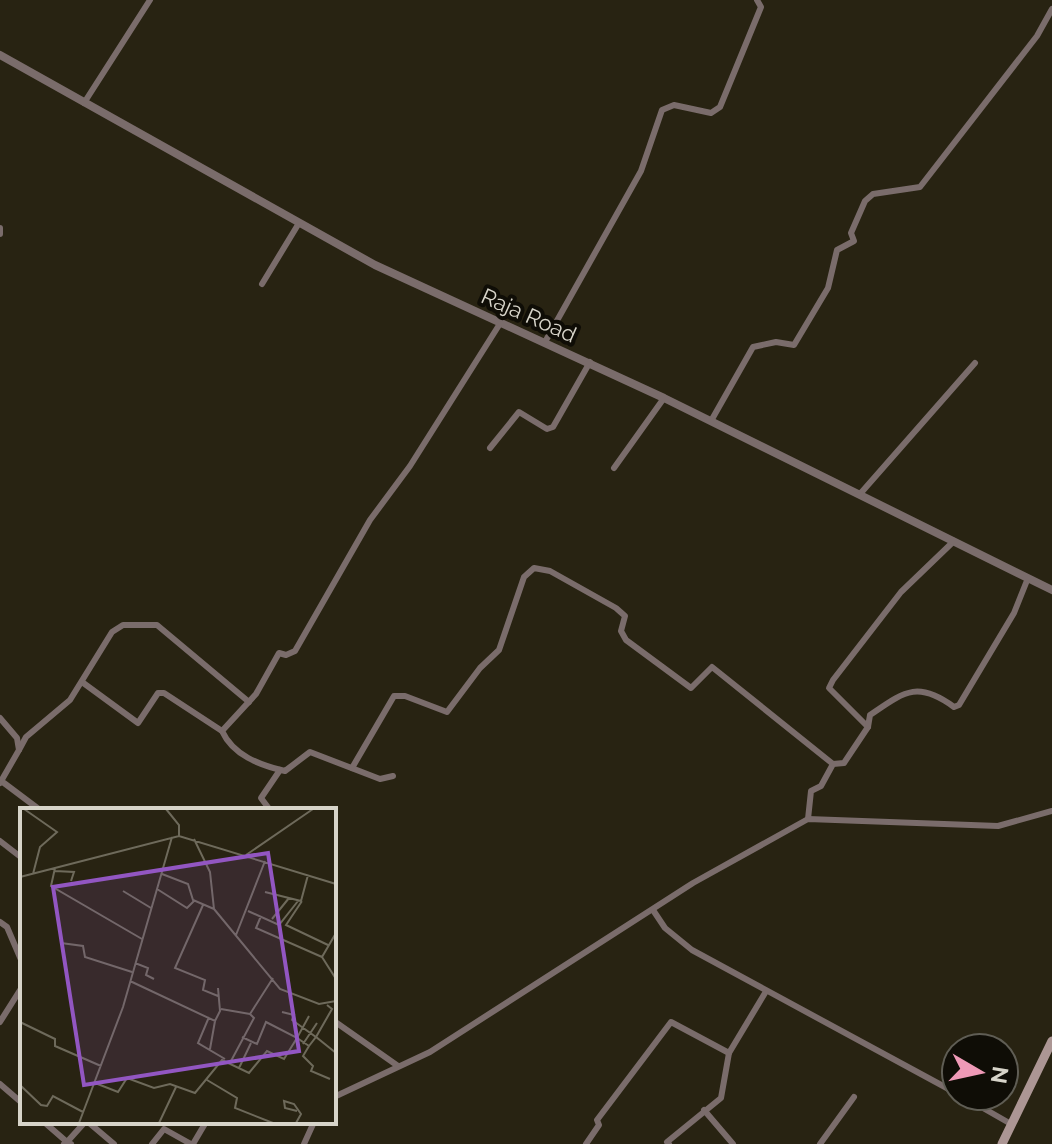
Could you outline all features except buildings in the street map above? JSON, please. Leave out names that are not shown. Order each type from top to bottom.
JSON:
[{"type":"main road","points":[[1002,1144],[1052,1041]]},
{"type":"street","points":[[84,103],[150,0]]},
{"type":"street","points":[[545,342],[641,171],[662,110],[674,105],[711,113],[720,107],[761,7],[757,0]]},
{"type":"street","points":[[711,421],[753,347],[776,342],[794,345],[828,288],[837,250],[854,241],[851,233],[865,201],[873,194],[920,187],[1037,36],[1052,9]]},
{"type":"street","name":"Raja Road","points":[[0,57],[375,265],[590,362],[1052,590]]},
{"type":"street","points":[[262,284],[299,223]]},
{"type":"street","points":[[222,731],[249,702],[279,653],[286,655],[295,651],[370,520],[410,466],[501,322]]},
{"type":"street","points":[[490,448],[519,412],[547,429],[553,427],[590,362]]},
{"type":"street","points":[[860,494],[975,363]]},
{"type":"street","points":[[614,468],[664,398]]},
{"type":"street","points":[[868,727],[829,688],[901,592],[954,541]]},
{"type":"street","points":[[352,768],[394,696],[405,696],[447,712],[480,668],[499,650],[524,577],[534,568],[550,571],[616,608],[625,616],[621,631],[626,640],[691,688],[712,667],[833,764],[844,763],[868,727],[870,715],[904,692],[922,691],[940,697],[954,707],[959,705],[1014,613],[1028,578]]},
{"type":"street","points":[[37,808],[2,783],[26,737],[70,700],[112,632],[123,625],[157,625],[249,702]]},
{"type":"street","points":[[82,682],[138,723],[158,693],[164,693],[222,731],[230,748],[280,770],[285,771],[310,752],[380,779],[393,776]]},
{"type":"street","points":[[0,718],[17,738],[19,750]]},
{"type":"street","points":[[808,819],[811,791],[821,786],[833,764]]},
{"type":"street","points":[[268,808],[261,798],[280,770]]},
{"type":"street","points":[[336,1096],[430,1052],[653,910],[808,819],[998,826],[1052,811]]},
{"type":"street","points":[[0,841],[20,856]]},
{"type":"street","points":[[653,910],[665,928],[692,950],[765,993],[940,1085]]},
{"type":"street","points":[[0,922],[7,927],[20,957]]},
{"type":"street","points":[[0,1022],[20,990]]},
{"type":"street","points":[[669,1144],[667,1142],[724,1091],[729,1053],[765,993]]},
{"type":"street","points":[[336,1022],[398,1066]]},
{"type":"street","points":[[586,1144],[599,1125],[597,1120],[671,1022],[729,1053]]},
{"type":"street","points":[[0,1084],[20,1101]]},
{"type":"street","points":[[820,1144],[854,1097]]},
{"type":"street","points":[[704,1110],[733,1144]]},
{"type":"street","points":[[990,1112],[1011,1124]]},
{"type":"street","points":[[46,1124],[67,1143],[84,1124]]},
{"type":"street","points":[[89,1124],[114,1144]]},
{"type":"street","points":[[152,1144],[164,1129],[192,1144],[205,1124]]},
{"type":"street","points":[[304,1144],[313,1124]]}]
